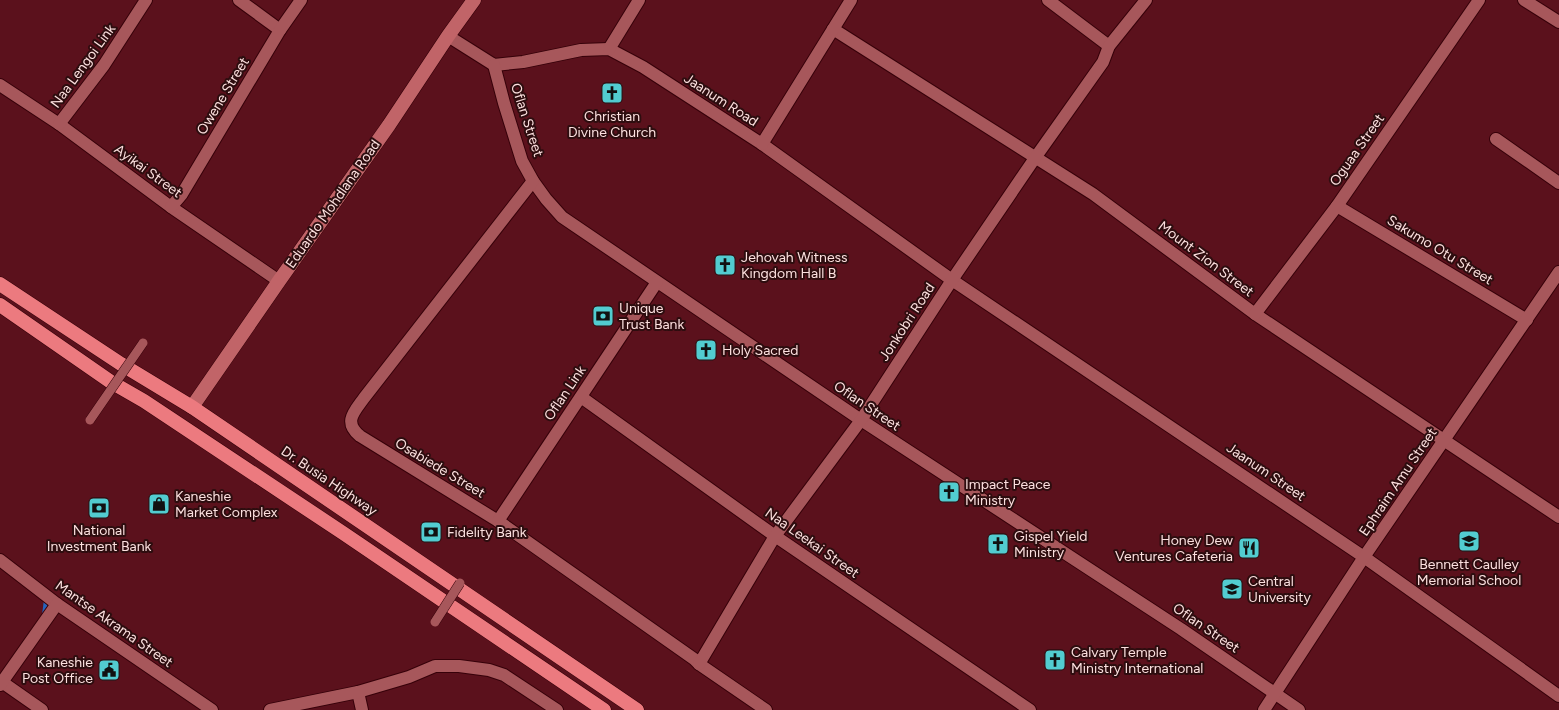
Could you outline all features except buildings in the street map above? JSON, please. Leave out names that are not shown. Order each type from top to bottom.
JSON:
[{"type":"highway","name":"Dr. Busia Highway","points":[[0,284],[121,364],[192,407],[637,710]]},
{"type":"highway","points":[[0,305],[110,382],[144,401],[604,710]]},
{"type":"main road","name":"Eduardo Mohdlana Road","points":[[192,407],[474,0]]},
{"type":"street","name":"Naa Lengoi Link","points":[[59,124],[104,65],[146,0]]},
{"type":"street","points":[[239,0],[280,30]]},
{"type":"street","name":"Owene Street","points":[[171,207],[182,194],[280,30],[301,0]]},
{"type":"street","points":[[609,49],[639,0]]},
{"type":"street","points":[[762,144],[850,0]]},
{"type":"street","points":[[1048,0],[1109,46]]},
{"type":"street","name":"Jonkobri Road","points":[[699,664],[775,536],[861,420],[952,280],[1103,62],[1109,46],[1146,0]]},
{"type":"street","name":"Oguaa Street","points":[[1255,314],[1337,206],[1479,0]]},
{"type":"street","points":[[1524,0],[1559,22]]},
{"type":"street","name":"Mount Zion Street","points":[[833,29],[1093,194],[1255,314],[1559,517]]},
{"type":"street","points":[[448,36],[494,65]]},
{"type":"street","name":"Jaanum Road","points":[[494,65],[523,62],[581,50],[609,49],[643,67],[762,144],[952,280]]},
{"type":"street","name":"Oflan Street","points":[[494,65],[522,161],[533,181],[562,217],[861,420],[1173,624],[1298,710]]},
{"type":"street","name":"Ayikai Street","points":[[0,85],[59,124],[171,207],[279,281]]},
{"type":"street","points":[[1496,139],[1559,183]]},
{"type":"street","name":"Osabiede Street","points":[[533,181],[364,398],[350,421],[352,430],[498,521],[766,710]]},
{"type":"street","name":"Sakumo Otu Street","points":[[1337,206],[1527,320]]},
{"type":"street","name":"Ephraim Amu Street","points":[[1264,710],[1364,557],[1559,272]]},
{"type":"street","name":"Jaanum Street","points":[[952,280],[1364,557],[1559,696]]},
{"type":"street","name":"Oflan Link","points":[[498,521],[657,282]]},
{"type":"street","points":[[90,420],[143,343]]},
{"type":"street","name":"Naa Leekai Street","points":[[581,397],[775,536],[1030,710]]},
{"type":"street","name":"Mantse Akrama Street","points":[[0,560],[57,604],[212,710]]},
{"type":"street","points":[[434,622],[460,583]]},
{"type":"street","points":[[42,710],[1,684],[57,604]]},
{"type":"street","points":[[270,710],[358,692],[409,677],[435,666],[459,666],[489,670],[504,675],[557,710]]},
{"type":"street","points":[[358,692],[362,710]]},
{"type":"waterway","points":[[44,615],[46,599]]},
{"type":"place","name":"Christian Divine Church","points":[[612,93]]},
{"type":"place","name":"Jehovah Witness Kingdom Hall B","points":[[725,265]]},
{"type":"place","name":"Unique Trust Bank","points":[[603,316]]},
{"type":"place","name":"Holy Sacred","points":[[706,350]]},
{"type":"place","name":"Impact Peace Ministry","points":[[949,492]]},
{"type":"place","name":"Kaneshie Market Complex","points":[[159,504]]},
{"type":"place","name":"National Investment Bank","points":[[99,508]]},
{"type":"place","name":"Fidelity Bank","points":[[431,532]]},
{"type":"place","name":"Bennett Caulley Memorial School","points":[[1469,541]]},
{"type":"place","name":"Gispel Yield Ministry","points":[[998,544]]},
{"type":"place","name":"Honey Dew Ventures Cafeteria","points":[[1249,548]]},
{"type":"place","name":"Central University","points":[[1232,589]]},
{"type":"place","name":"Calvary Temple Ministry International","points":[[1055,660]]},
{"type":"place","name":"Kaneshie Post Office","points":[[109,670]]}]
